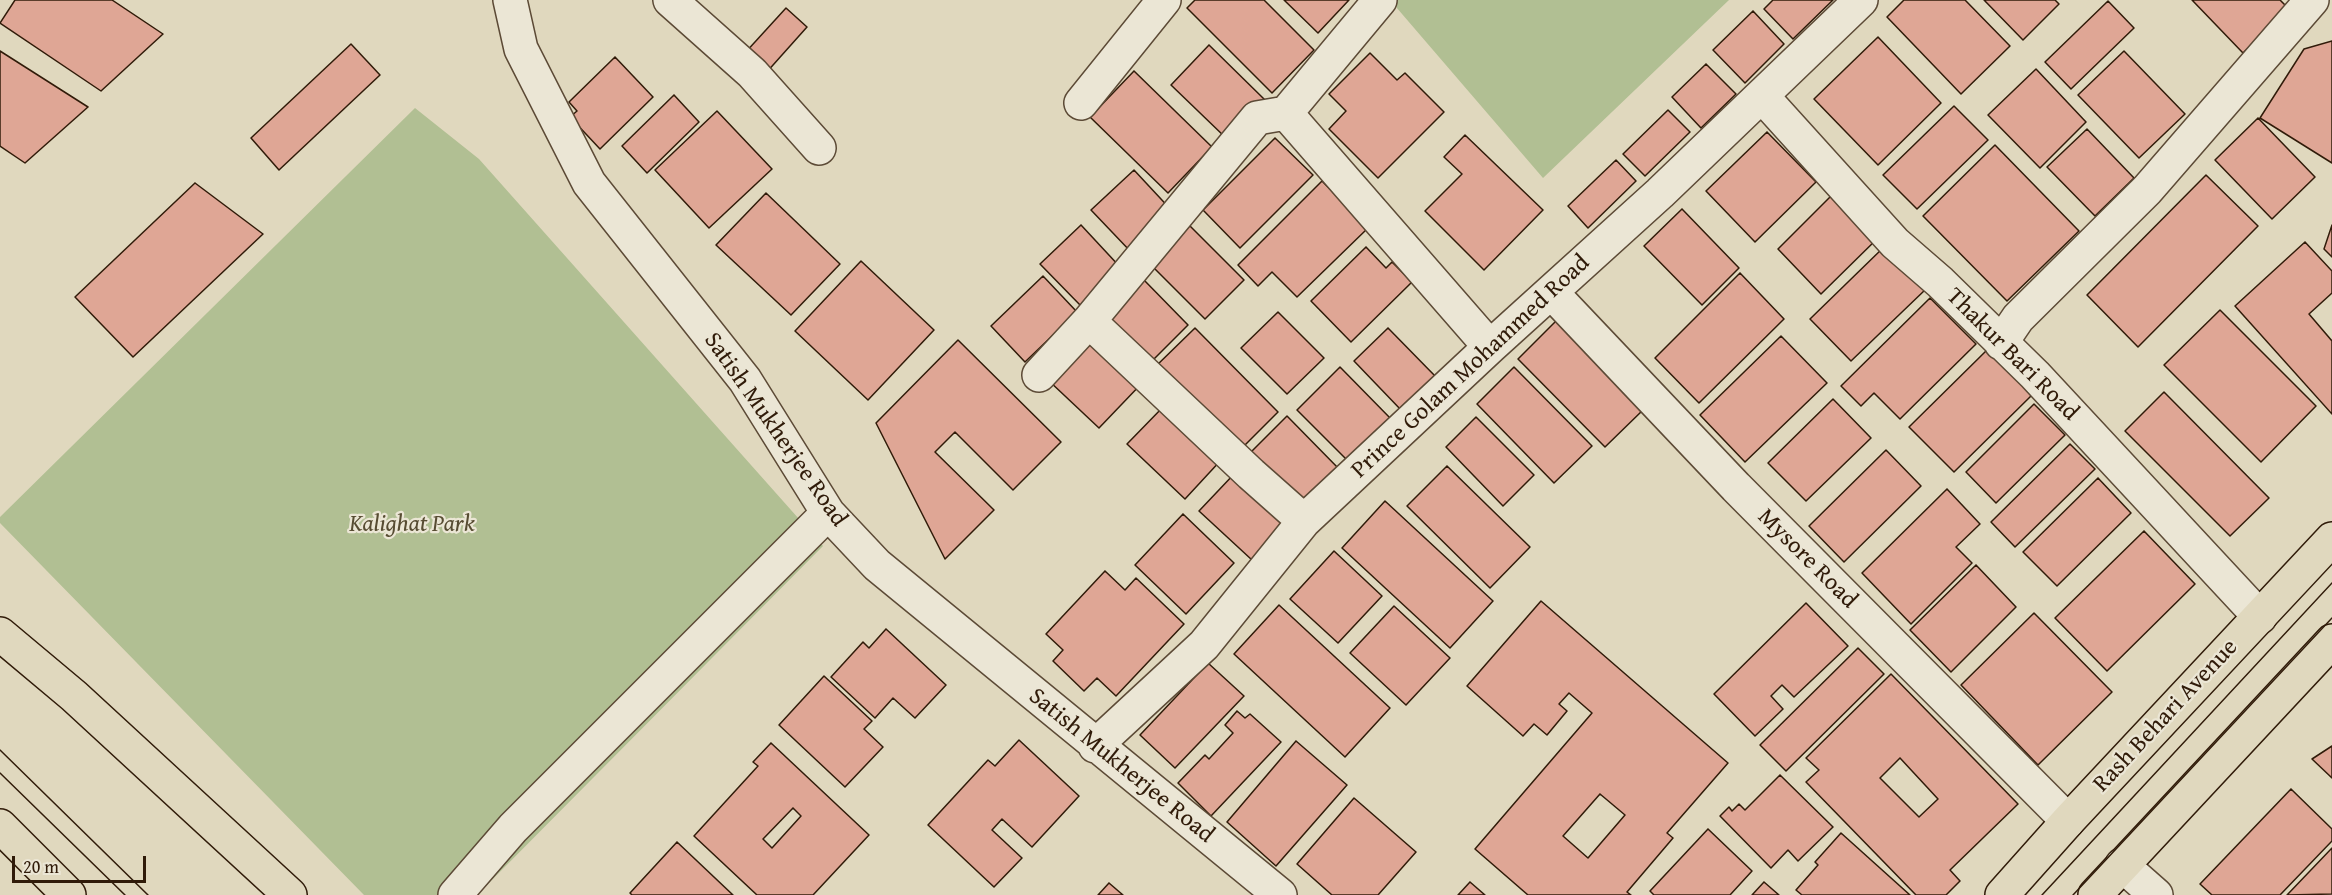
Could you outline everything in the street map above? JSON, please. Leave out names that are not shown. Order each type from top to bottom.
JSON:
[{"type":"main road","name":"Rash Behari Avenue","points":[[2002,895],[2068,821],[2332,539]]},
{"type":"main road","points":[[0,634],[74,696],[290,895]]},
{"type":"main road","points":[[2095,895],[2332,641]]},
{"type":"main road","points":[[0,826],[69,895]]},
{"type":"street","points":[[670,0],[752,73],[819,147]]},
{"type":"street","points":[[1081,103],[1164,0]]},
{"type":"street","points":[[1039,375],[1089,321],[1257,118],[1286,113],[1380,0]]},
{"type":"street","name":"Prince Golam Mohammed Road","points":[[1095,746],[1204,645],[1304,521],[1762,96],[1862,0]]},
{"type":"street","points":[[2001,343],[2018,318],[2146,190],[2312,0]]},
{"type":"street","name":"Satish Mukherjee Road","points":[[516,3],[521,50],[589,183],[744,380],[828,513],[877,565],[1095,746],[1280,895]]},
{"type":"street","name":"Thakur Bari Road","points":[[1762,96],[1895,243],[1940,282],[2043,383],[2260,617]]},
{"type":"street","points":[[1286,113],[1490,347]]},
{"type":"street","name":"Mysore Road","points":[[1552,292],[1736,487],[2068,821]]},
{"type":"street","points":[[1089,321],[1304,521]]},
{"type":"street","points":[[455,895],[513,828],[828,513]]},
{"type":"street","points":[[2122,865],[2156,895]]},
{"type":"green space","points":[[1390,0],[1729,0],[1543,178]]},
{"type":"green space","name":"Kalighat Park","points":[[415,108],[479,159],[823,546],[477,895],[364,895],[0,523],[0,517]]},
{"type":"building","points":[[15,0],[112,0],[163,34],[101,91],[0,23]]},
{"type":"building","points":[[1195,0],[1264,0],[1314,50],[1272,93],[1187,8]]},
{"type":"building","points":[[1284,0],[1349,0],[1318,33]]},
{"type":"building","points":[[1773,0],[1833,0],[1793,39],[1764,9]]},
{"type":"building","points":[[1904,0],[1965,0],[2010,46],[1961,94],[1887,17]]},
{"type":"building","points":[[1984,0],[2055,0],[2059,4],[2023,40]]},
{"type":"building","points":[[2192,0],[2280,0],[2289,9],[2243,53]]},
{"type":"building","points":[[2108,1],[2134,28],[2071,89],[2045,62]]},
{"type":"building","points":[[786,8],[807,27],[765,74],[744,54]]},
{"type":"building","points":[[1753,11],[1784,44],[1745,83],[1713,50]]},
{"type":"building","points":[[1878,37],[1941,103],[1878,165],[1814,99]]},
{"type":"building","points":[[2332,41],[2332,163],[2260,118],[2304,49]]},
{"type":"building","points":[[351,44],[380,75],[279,170],[251,138]]},
{"type":"building","points":[[1209,45],[1264,99],[1226,138],[1171,85]]},
{"type":"building","points":[[0,51],[88,107],[25,163],[0,146]]},
{"type":"building","points":[[2124,51],[2185,114],[2139,158],[2078,95]]},
{"type":"building","points":[[1370,53],[1397,80],[1405,73],[1444,112],[1378,178],[1329,129],[1346,111],[1329,94]]},
{"type":"building","points":[[615,57],[653,97],[600,149],[570,117],[577,111],[569,102]]},
{"type":"building","points":[[1706,64],[1736,94],[1701,128],[1672,97]]},
{"type":"building","points":[[2036,69],[2086,122],[2040,168],[1988,115]]},
{"type":"building","points":[[1134,71],[1212,147],[1168,193],[1090,117]]},
{"type":"building","points":[[674,95],[699,122],[647,173],[622,146]]},
{"type":"building","points":[[1954,106],[1988,140],[1917,209],[1883,175]]},
{"type":"building","points":[[1668,110],[1690,132],[1645,176],[1623,154]]},
{"type":"building","points":[[717,111],[772,169],[709,228],[655,170]]},
{"type":"building","points":[[2258,118],[2315,177],[2272,219],[2215,160]]},
{"type":"building","points":[[2087,129],[2134,178],[2095,216],[2047,167]]},
{"type":"building","points":[[1767,132],[1816,182],[1755,242],[1706,191]]},
{"type":"building","points":[[1465,135],[1543,210],[1484,270],[1425,211],[1462,174],[1444,157]]},
{"type":"building","points":[[1275,138],[1313,175],[1240,248],[1203,210]]},
{"type":"building","points":[[1995,145],[2079,231],[2007,301],[1923,216]]},
{"type":"building","points":[[1616,160],[1636,181],[1588,228],[1568,206]]},
{"type":"building","points":[[1134,170],[1174,213],[1132,253],[1091,210]]},
{"type":"building","points":[[2206,175],[2258,226],[2138,347],[2087,295]]},
{"type":"building","points":[[1322,181],[1368,228],[1297,297],[1272,272],[1258,286],[1238,265]]},
{"type":"building","points":[[195,183],[263,234],[133,357],[75,297]]},
{"type":"building","points":[[1839,188],[1883,233],[1821,294],[1778,249]]},
{"type":"building","points":[[766,193],[840,264],[791,315],[716,245]]},
{"type":"building","points":[[1682,209],[1739,268],[1702,305],[1644,246]]},
{"type":"building","points":[[1081,225],[1121,268],[1081,306],[1040,264]]},
{"type":"building","points":[[1189,225],[1244,280],[1205,319],[1150,264]]},
{"type":"building","points":[[2332,225],[2332,257],[2324,249]]},
{"type":"building","points":[[2305,242],[2332,271],[2332,293],[2309,314],[2332,341],[2332,414],[2235,306]]},
{"type":"building","points":[[1885,246],[1926,289],[1851,361],[1810,319]]},
{"type":"building","points":[[1366,247],[1386,268],[1392,262],[1412,282],[1351,342],[1311,301]]},
{"type":"building","points":[[861,261],[934,330],[868,400],[795,331]]},
{"type":"building","points":[[1740,273],[1784,319],[1699,403],[1655,358]]},
{"type":"building","points":[[1043,276],[1077,312],[1025,362],[991,326]]},
{"type":"building","points":[[1143,279],[1188,325],[1145,368],[1099,322]]},
{"type":"building","points":[[1930,298],[1976,344],[1900,419],[1874,393],[1861,406],[1841,386]]},
{"type":"building","points":[[2220,310],[2316,406],[2261,462],[2164,365]]},
{"type":"building","points":[[1278,312],[1324,358],[1287,394],[1241,348]]},
{"type":"building","points":[[1557,320],[1644,409],[1605,447],[1518,359]]},
{"type":"building","points":[[1195,328],[1278,412],[1236,454],[1153,369]]},
{"type":"building","points":[[1388,328],[1436,377],[1402,411],[1354,361]]},
{"type":"building","points":[[1093,332],[1144,381],[1099,428],[1048,380]]},
{"type":"building","points":[[1781,336],[1827,383],[1745,462],[1700,415]]},
{"type":"building","points":[[958,340],[1061,442],[1013,490],[955,432],[935,452],[994,510],[945,559],[876,423]]},
{"type":"building","points":[[1987,350],[2032,395],[1954,472],[1909,427]]},
{"type":"building","points":[[1340,367],[1393,421],[1350,463],[1297,410]]},
{"type":"building","points":[[1514,367],[1592,446],[1554,483],[1477,404]]},
{"type":"building","points":[[2164,392],[2269,498],[2230,536],[2125,431]]},
{"type":"building","points":[[1833,399],[1871,438],[1806,501],[1768,463]]},
{"type":"building","points":[[2034,404],[2065,435],[1996,503],[1966,472]]},
{"type":"building","points":[[1165,405],[1222,459],[1185,499],[1127,444]]},
{"type":"building","points":[[1287,416],[1341,471],[1301,511],[1247,456]]},
{"type":"building","points":[[1476,417],[1534,475],[1503,506],[1446,447]]},
{"type":"building","points":[[2070,444],[2095,469],[2015,547],[1991,522]]},
{"type":"building","points":[[1886,450],[1921,486],[1844,562],[1809,526]]},
{"type":"building","points":[[1447,466],[1530,547],[1490,588],[1407,506]]},
{"type":"building","points":[[1235,473],[1287,523],[1252,560],[1199,511]]},
{"type":"building","points":[[2098,478],[2131,513],[2057,586],[2023,552]]},
{"type":"building","points":[[1947,489],[1980,524],[1956,547],[1972,563],[1911,624],[1862,573]]},
{"type":"building","points":[[1385,501],[1493,601],[1450,648],[1342,548]]},
{"type":"building","points":[[1183,514],[1234,563],[1186,614],[1135,565]]},
{"type":"building","points":[[2144,531],[2195,584],[2107,671],[2055,618]]},
{"type":"building","points":[[1334,551],[1382,596],[1338,643],[1290,599]]},
{"type":"building","points":[[1976,565],[2016,607],[1951,672],[1910,630]]},
{"type":"building","points":[[1105,571],[1125,590],[1136,578],[1184,624],[1116,696],[1097,678],[1084,691],[1053,661],[1063,650],[1046,634]]},
{"type":"building","points":[[1541,601],[1728,763],[1667,833],[1673,838],[1627,892],[1631,895],[1528,895],[1475,849],[1592,713],[1569,693],[1559,704],[1567,711],[1547,735],[1534,724],[1523,736],[1467,686]],"holes":[[[1600,794],[1625,815],[1588,858],[1563,836]]]},
{"type":"building","points":[[1806,603],[1848,646],[1794,697],[1782,685],[1771,696],[1783,709],[1755,736],[1714,694]]},
{"type":"building","points":[[1279,605],[1390,708],[1345,757],[1234,654]]},
{"type":"building","points":[[1394,606],[1450,658],[1406,705],[1350,653]]},
{"type":"building","points":[[2034,613],[2112,692],[2038,765],[1961,685]]},
{"type":"building","points":[[886,629],[946,685],[915,718],[893,698],[875,718],[831,677],[863,642],[869,648]]},
{"type":"building","points":[[1858,648],[1884,674],[1786,771],[1760,745]]},
{"type":"building","points":[[1208,663],[1244,696],[1175,768],[1140,735]]},
{"type":"building","points":[[1891,674],[2018,804],[1950,870],[1960,881],[1946,895],[1916,895],[1806,782],[1819,770],[1806,758]],"holes":[[[1900,758],[1938,799],[1919,817],[1880,778]]]},
{"type":"building","points":[[824,676],[872,721],[864,729],[883,747],[845,787],[779,725]]},
{"type":"building","points":[[1237,711],[1245,718],[1250,714],[1281,742],[1211,816],[1178,783],[1205,755],[1209,759],[1233,733],[1225,725]]},
{"type":"building","points":[[1019,740],[1079,796],[1032,847],[1002,819],[992,830],[1022,858],[994,887],[928,825],[988,760],[995,766]]},
{"type":"building","points":[[1296,741],[1347,785],[1276,866],[1227,822]]},
{"type":"building","points":[[771,743],[869,835],[813,895],[757,895],[694,836],[758,766],[753,762]],"holes":[[[793,808],[801,816],[772,848],[763,839]]]},
{"type":"building","points":[[2332,746],[2332,778],[2312,759]]},
{"type":"building","points":[[1780,775],[1833,827],[1798,861],[1788,850],[1771,868],[1720,816],[1729,807],[1732,811],[1739,804],[1745,810]]},
{"type":"building","points":[[2291,789],[2332,829],[2332,841],[2280,895],[2212,895],[2200,884]]},
{"type":"building","points":[[1354,798],[1416,852],[1378,895],[1332,895],[1297,864]]},
{"type":"building","points":[[1708,829],[1752,871],[1730,895],[1654,895],[1650,891]]},
{"type":"building","points":[[1841,833],[1910,895],[1802,895],[1796,890],[1818,865],[1815,862]]},
{"type":"building","points":[[677,842],[733,895],[632,895],[630,893]]},
{"type":"building","points":[[2332,848],[2332,894],[2287,895]]},
{"type":"building","points":[[1470,882],[1485,895],[1458,895]]},
{"type":"building","points":[[1764,882],[1779,895],[1752,895]]},
{"type":"building","points":[[1109,883],[1123,895],[1098,895]]},
{"type":"tram line","points":[[2042,895],[2332,583]]},
{"type":"tram line","points":[[2073,895],[2332,618]]},
{"type":"tram line","points":[[0,750],[148,895]]},
{"type":"tram line","points":[[0,773],[125,895]]}]
